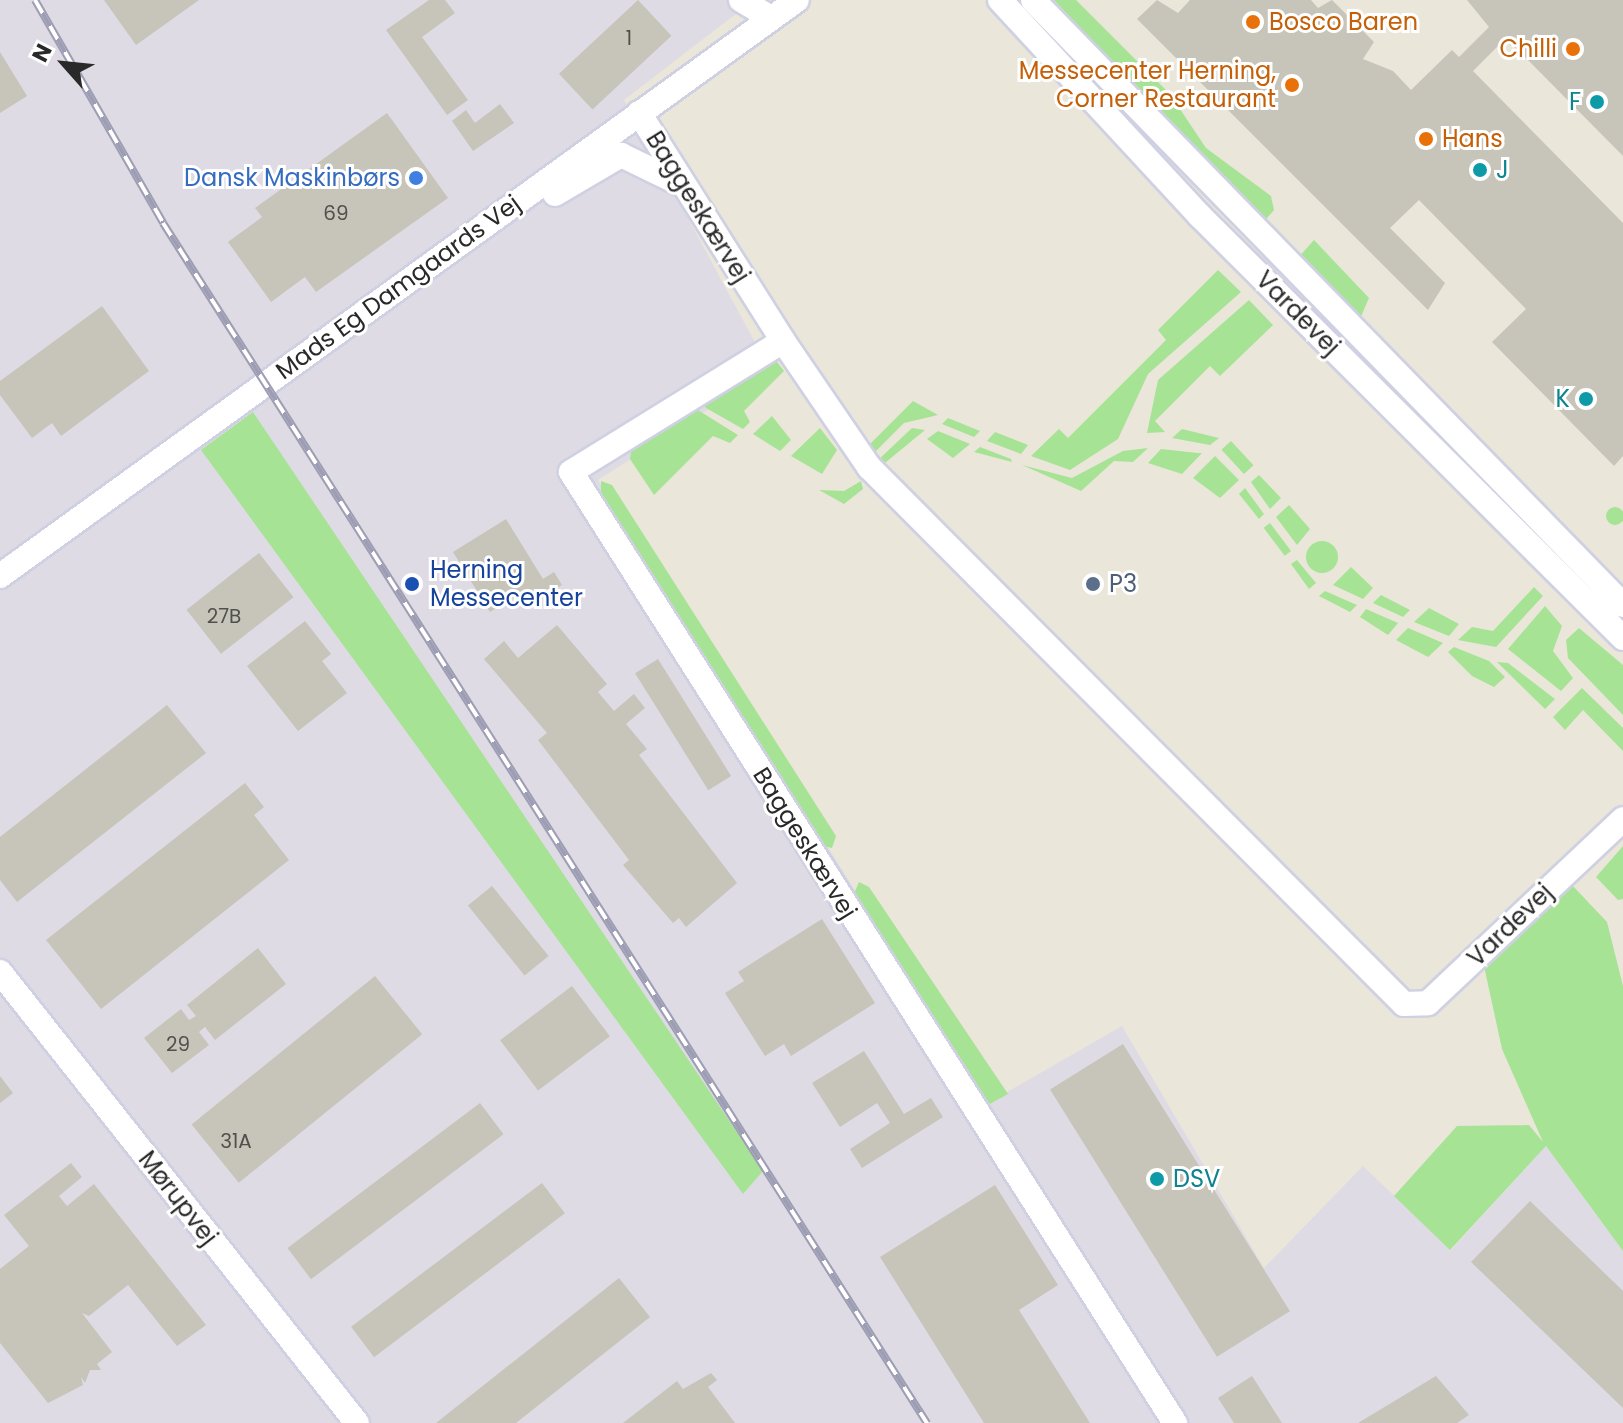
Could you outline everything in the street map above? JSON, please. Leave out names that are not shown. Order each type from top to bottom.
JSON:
[{"type":"street","points":[[741,0],[771,18]]},
{"type":"street","name":"Mads Eg Damgaards Vej","points":[[0,576],[797,0]]},
{"type":"street","name":"Vardevej","points":[[1000,0],[1199,215],[1614,612],[1623,647]]},
{"type":"street","name":"Vardevej","points":[[1033,0],[1614,612],[1623,638]]},
{"type":"street","name":"Baggeskærvej","points":[[639,113],[853,448],[909,509],[1396,997],[1422,1006]]},
{"type":"street","points":[[446,252],[485,243],[621,155],[685,187]]},
{"type":"street","name":"Baggeskærvej","points":[[783,341],[571,472],[1175,1423]]},
{"type":"street","name":"Vardevej","points":[[1597,842],[1623,811]]},
{"type":"street","name":"Vardevej","points":[[1422,1006],[1597,842],[1623,822]]},
{"type":"street","name":"Mørupvej","points":[[0,972],[357,1423]]},
{"type":"shaded area","points":[[0,0],[754,0],[624,100],[770,370],[598,480],[988,1103],[1122,1026],[1264,1268],[1363,1166],[1451,1250],[1546,1146],[1623,1251],[1623,1423],[0,1423]]},
{"type":"green space","points":[[1054,0],[1076,0],[1170,94],[1206,148],[1271,196],[1274,210],[1262,224]]},
{"type":"green space","points":[[1314,240],[1369,298],[1359,321],[1297,259]]},
{"type":"green space","points":[[1218,270],[1241,292],[1148,374],[1118,439],[1070,470],[1031,456],[1059,429],[1068,438],[1166,340],[1158,330]]},
{"type":"green space","points":[[1249,300],[1273,325],[1220,376],[1210,366],[1155,421],[1165,432],[1147,433],[1158,380]]},
{"type":"green space","points":[[774,358],[784,371],[744,411],[750,422],[743,429],[706,408],[702,402]]},
{"type":"green space","points":[[913,401],[938,415],[904,423],[871,456],[866,448]]},
{"type":"green space","points":[[693,407],[738,435],[730,443],[713,436],[654,495],[630,459],[632,447]]},
{"type":"green space","points":[[253,412],[763,1171],[743,1194],[201,450]]},
{"type":"green space","points":[[772,416],[791,440],[780,451],[753,434]]},
{"type":"green space","points":[[948,418],[980,431],[974,437],[942,424]]},
{"type":"green space","points":[[820,428],[837,450],[822,474],[791,456]]},
{"type":"green space","points":[[912,428],[925,430],[880,467],[876,462]]},
{"type":"green space","points":[[1182,429],[1219,438],[1210,445],[1172,438]]},
{"type":"green space","points":[[938,431],[970,444],[953,458],[927,439]]},
{"type":"green space","points":[[995,432],[1028,445],[1021,454],[987,441]]},
{"type":"green space","points":[[1231,441],[1254,465],[1244,474],[1221,450]]},
{"type":"green space","points":[[980,447],[1011,459],[1012,462],[974,452]]},
{"type":"green space","points":[[1148,448],[1133,462],[1114,461],[1081,491],[1022,465],[1072,478],[1123,451]]},
{"type":"green space","points":[[1161,449],[1202,453],[1182,474],[1148,463]]},
{"type":"green space","points":[[1215,456],[1239,480],[1220,498],[1193,478]]},
{"type":"green space","points":[[1259,475],[1281,498],[1270,509],[1251,482]]},
{"type":"green space","points":[[601,481],[612,485],[836,836],[832,848],[820,845],[601,500]]},
{"type":"green space","points":[[861,481],[863,489],[844,504],[819,490],[844,491]]},
{"type":"green space","points":[[1245,488],[1264,514],[1259,519],[1239,494]]},
{"type":"green space","points":[[1289,505],[1310,529],[1297,545],[1276,517]]},
{"type":"green space","points":[[1611,507],[1619,507],[1624,516],[1622,523],[1611,525],[1606,520],[1606,512]]},
{"type":"green space","points":[[1270,523],[1291,551],[1285,556],[1264,528]]},
{"type":"green space","points":[[1322,541],[1333,546],[1338,557],[1333,568],[1322,573],[1311,568],[1306,557],[1311,546]]},
{"type":"green space","points":[[1297,560],[1316,583],[1309,589],[1291,564]]},
{"type":"green space","points":[[1351,567],[1373,588],[1363,599],[1333,585]]},
{"type":"green space","points":[[1534,587],[1543,596],[1496,647],[1458,640],[1472,627],[1493,631]]},
{"type":"green space","points":[[1325,591],[1357,605],[1350,612],[1319,596]]},
{"type":"green space","points":[[1381,595],[1410,610],[1403,617],[1373,603]]},
{"type":"green space","points":[[1545,606],[1562,626],[1553,651],[1573,678],[1561,691],[1508,649]]},
{"type":"green space","points":[[1429,608],[1459,624],[1449,636],[1414,622]]},
{"type":"green space","points":[[1366,609],[1398,623],[1388,635],[1360,617]]},
{"type":"green space","points":[[1408,628],[1443,643],[1428,657],[1396,640]]},
{"type":"green space","points":[[1579,628],[1623,665],[1623,715],[1568,658],[1566,640]]},
{"type":"green space","points":[[1454,647],[1489,661],[1505,677],[1494,687],[1472,676],[1448,652]]},
{"type":"green space","points":[[1497,662],[1508,663],[1555,699],[1545,709]]},
{"type":"green space","points":[[1582,688],[1623,728],[1623,751],[1583,710],[1565,730],[1553,717]]},
{"type":"green space","points":[[1623,846],[1623,899],[1618,900],[1596,877]]},
{"type":"green space","points":[[859,882],[869,887],[1008,1094],[986,1106],[853,896]]},
{"type":"green space","points":[[1571,884],[1607,922],[1623,986],[1623,1251],[1546,1146],[1450,1250],[1394,1196],[1457,1126],[1529,1125],[1543,1142],[1502,1049],[1484,966]]},
{"type":"building","points":[[104,0],[199,0],[136,45]]},
{"type":"building","points":[[429,0],[445,0],[455,13],[422,37],[468,100],[447,115],[386,30]]},
{"type":"building","points":[[638,0],[671,36],[592,109],[559,74]]},
{"type":"building","points":[[1157,0],[1178,13],[1190,0],[1311,0],[1318,8],[1332,0],[1374,42],[1363,59],[1393,71],[1411,90],[1452,50],[1459,57],[1489,27],[1467,0],[1623,0],[1623,156],[1517,49],[1503,41],[1473,71],[1623,223],[1623,456],[1614,466],[1492,342],[1526,309],[1419,200],[1390,228],[1445,283],[1428,310],[1137,19]]},
{"type":"building","points":[[0,52],[27,96],[0,113]]},
{"type":"building","points":[[500,104],[514,123],[473,151],[452,121],[466,110],[475,123]]},
{"type":"building","points":[[387,113],[448,198],[316,292],[305,277],[271,302],[228,242],[262,217],[255,208]]},
{"type":"building","points":[[102,306],[149,371],[61,436],[52,423],[32,438],[0,395],[0,381]]},
{"type":"building","points":[[506,519],[543,579],[554,572],[562,585],[529,604],[522,592],[490,612],[453,552]]},
{"type":"building","points":[[259,553],[293,597],[221,654],[187,610]]},
{"type":"building","points":[[305,621],[331,654],[322,661],[347,693],[298,731],[247,666]]},
{"type":"building","points":[[557,625],[607,684],[598,692],[614,711],[634,694],[645,708],[626,724],[647,749],[639,755],[737,883],[686,927],[679,918],[673,923],[623,865],[629,860],[538,740],[547,733],[484,659],[504,641],[518,658]]},
{"type":"building","points":[[658,659],[731,776],[708,790],[635,673]]},
{"type":"building","points":[[167,705],[206,753],[17,902],[0,880],[0,837]]},
{"type":"building","points":[[245,783],[264,807],[254,815],[289,860],[101,1009],[46,940]]},
{"type":"building","points":[[492,886],[549,956],[525,975],[468,906]]},
{"type":"building","points":[[822,919],[875,1003],[791,1056],[784,1044],[765,1056],[725,993],[744,981],[738,972]]},
{"type":"building","points":[[258,948],[286,984],[215,1040],[205,1027],[199,1032],[209,1045],[172,1073],[144,1038],[181,1009],[189,1020],[196,1016],[187,1005]]},
{"type":"building","points":[[375,976],[422,1034],[239,1183],[192,1125]]},
{"type":"building","points":[[572,986],[610,1036],[538,1090],[500,1040]]},
{"type":"building","name":"DSV","points":[[1123,1044],[1290,1311],[1217,1357],[1050,1090]]},
{"type":"building","points":[[864,1051],[904,1114],[931,1098],[943,1117],[862,1168],[850,1149],[890,1123],[877,1103],[840,1127],[812,1083]]},
{"type":"building","points":[[0,1076],[13,1093],[0,1103]]},
{"type":"building","points":[[480,1103],[503,1134],[311,1279],[288,1248]]},
{"type":"building","points":[[71,1163],[82,1177],[59,1196],[67,1206],[94,1184],[206,1325],[177,1346],[128,1285],[89,1316],[82,1313],[112,1352],[97,1364],[101,1370],[90,1370],[85,1383],[81,1377],[83,1385],[48,1403],[0,1343],[0,1269],[29,1246],[4,1215]]},
{"type":"building","points":[[542,1183],[565,1213],[374,1357],[351,1327]]},
{"type":"building","points":[[995,1185],[1058,1285],[1019,1310],[1090,1423],[984,1423],[880,1257]]},
{"type":"building","points":[[1530,1201],[1623,1291],[1623,1408],[1471,1262]]},
{"type":"building","points":[[619,1278],[650,1317],[516,1423],[436,1423]]},
{"type":"building","points":[[711,1373],[717,1380],[708,1387],[735,1423],[623,1423],[677,1381],[683,1389]]},
{"type":"building","points":[[1252,1376],[1282,1423],[1234,1423],[1218,1398]]},
{"type":"building","points":[[1436,1376],[1469,1415],[1457,1423],[1358,1423]]},
{"type":"railway","points":[[35,0],[163,223],[927,1423]]},
{"type":"place","name":"Bosco Baren","points":[[1253,22]]},
{"type":"place","name":"Chilli","points":[[1573,49]]},
{"type":"place","name":"Messecenter Herning, Corner Restaurant","points":[[1292,85]]},
{"type":"place","name":"F","points":[[1597,102]]},
{"type":"place","name":"Hans","points":[[1426,139]]},
{"type":"place","name":"J","points":[[1480,170]]},
{"type":"place","name":"Dansk Maskinbørs","points":[[416,178]]},
{"type":"place","name":"K","points":[[1586,399]]},
{"type":"place","name":"Herning Messecenter","points":[[412,584]]},
{"type":"place","name":"P3","points":[[1093,584]]},
{"type":"place","name":"DSV","points":[[1157,1179]]}]
